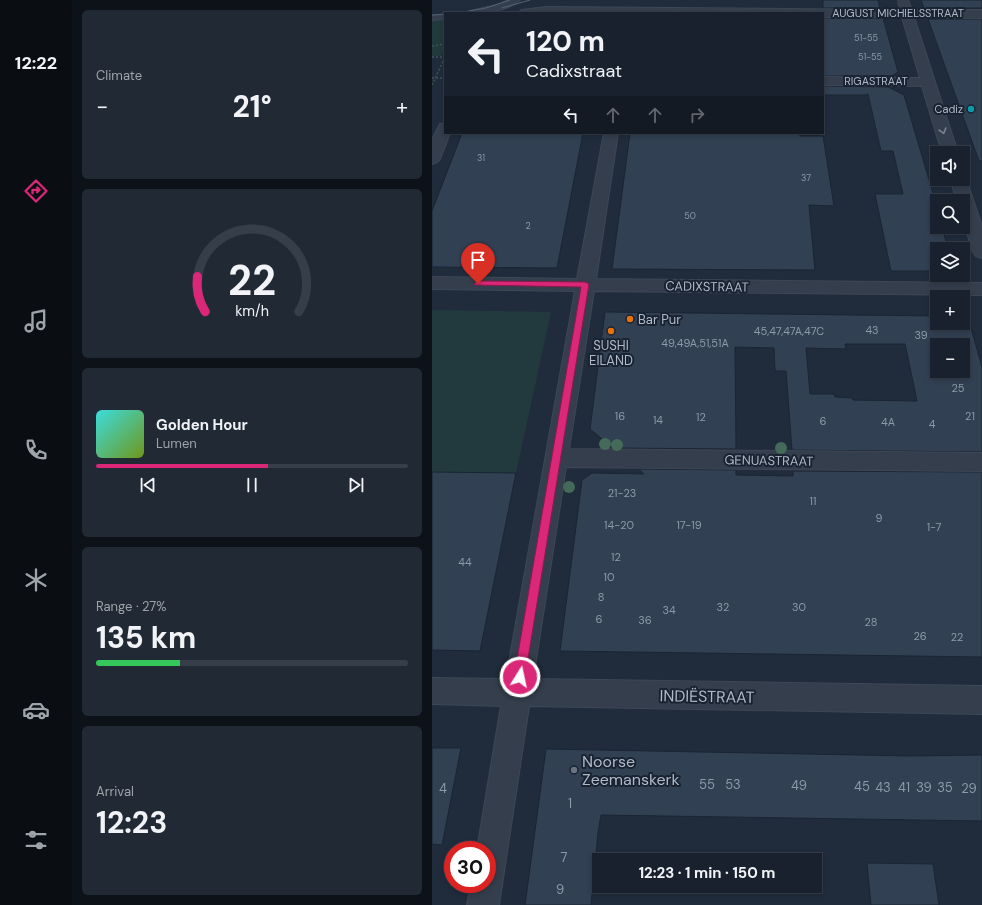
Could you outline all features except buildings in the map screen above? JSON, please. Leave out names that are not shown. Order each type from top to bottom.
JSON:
[{"type":"street","points":[[902,0],[948,146]]},
{"type":"street","name":"AUGUST MICHIELSSTRAAT","points":[[532,12],[547,10],[632,8],[815,12]]},
{"type":"street","name":"AUGUST MICHIELSSTRAAT","points":[[824,12],[982,14]]},
{"type":"street","name":"RIGASTRAAT","points":[[824,81],[929,82]]},
{"type":"street","points":[[432,159],[444,129]]},
{"type":"street","points":[[494,841],[610,134]]},
{"type":"street","points":[[960,186],[982,252]]},
{"type":"street","name":"CADIXSTRAAT","points":[[432,283],[982,289]]},
{"type":"street","name":"GENUASTRAAT","points":[[556,458],[982,462]]},
{"type":"street","name":"INDIËSTRAAT","points":[[432,691],[982,700]]},
{"type":"street","points":[[483,905],[485,893]]},
{"type":"lane","points":[[477,12],[499,7],[516,0]]},
{"type":"lane","points":[[432,18],[444,17]]},
{"type":"path","points":[[432,46],[444,44]]},
{"type":"path","points":[[432,57],[444,57]]},
{"type":"path","points":[[432,85],[444,59]]},
{"type":"path","points":[[432,78],[444,78]]},
{"type":"green space","points":[[444,20],[444,49],[441,56],[432,56],[432,21]]},
{"type":"green space","points":[[432,310],[551,312],[516,473],[432,472]]},
{"type":"tram line","points":[[464,12],[486,8],[510,0]]},
{"type":"tram line","points":[[502,8],[530,0]]},
{"type":"tram line","points":[[432,15],[444,14]]},
{"type":"place","name":"Cadiz","points":[[971,109]]},
{"type":"place","name":"Bar Pur","points":[[630,319]]},
{"type":"place","name":"SUSHI EILAND","points":[[611,331]]},
{"type":"place","name":"Noorse Zeemanskerk","points":[[574,770]]},
{"type":"route","points":[[478,284],[585,284],[520,677]]}]
